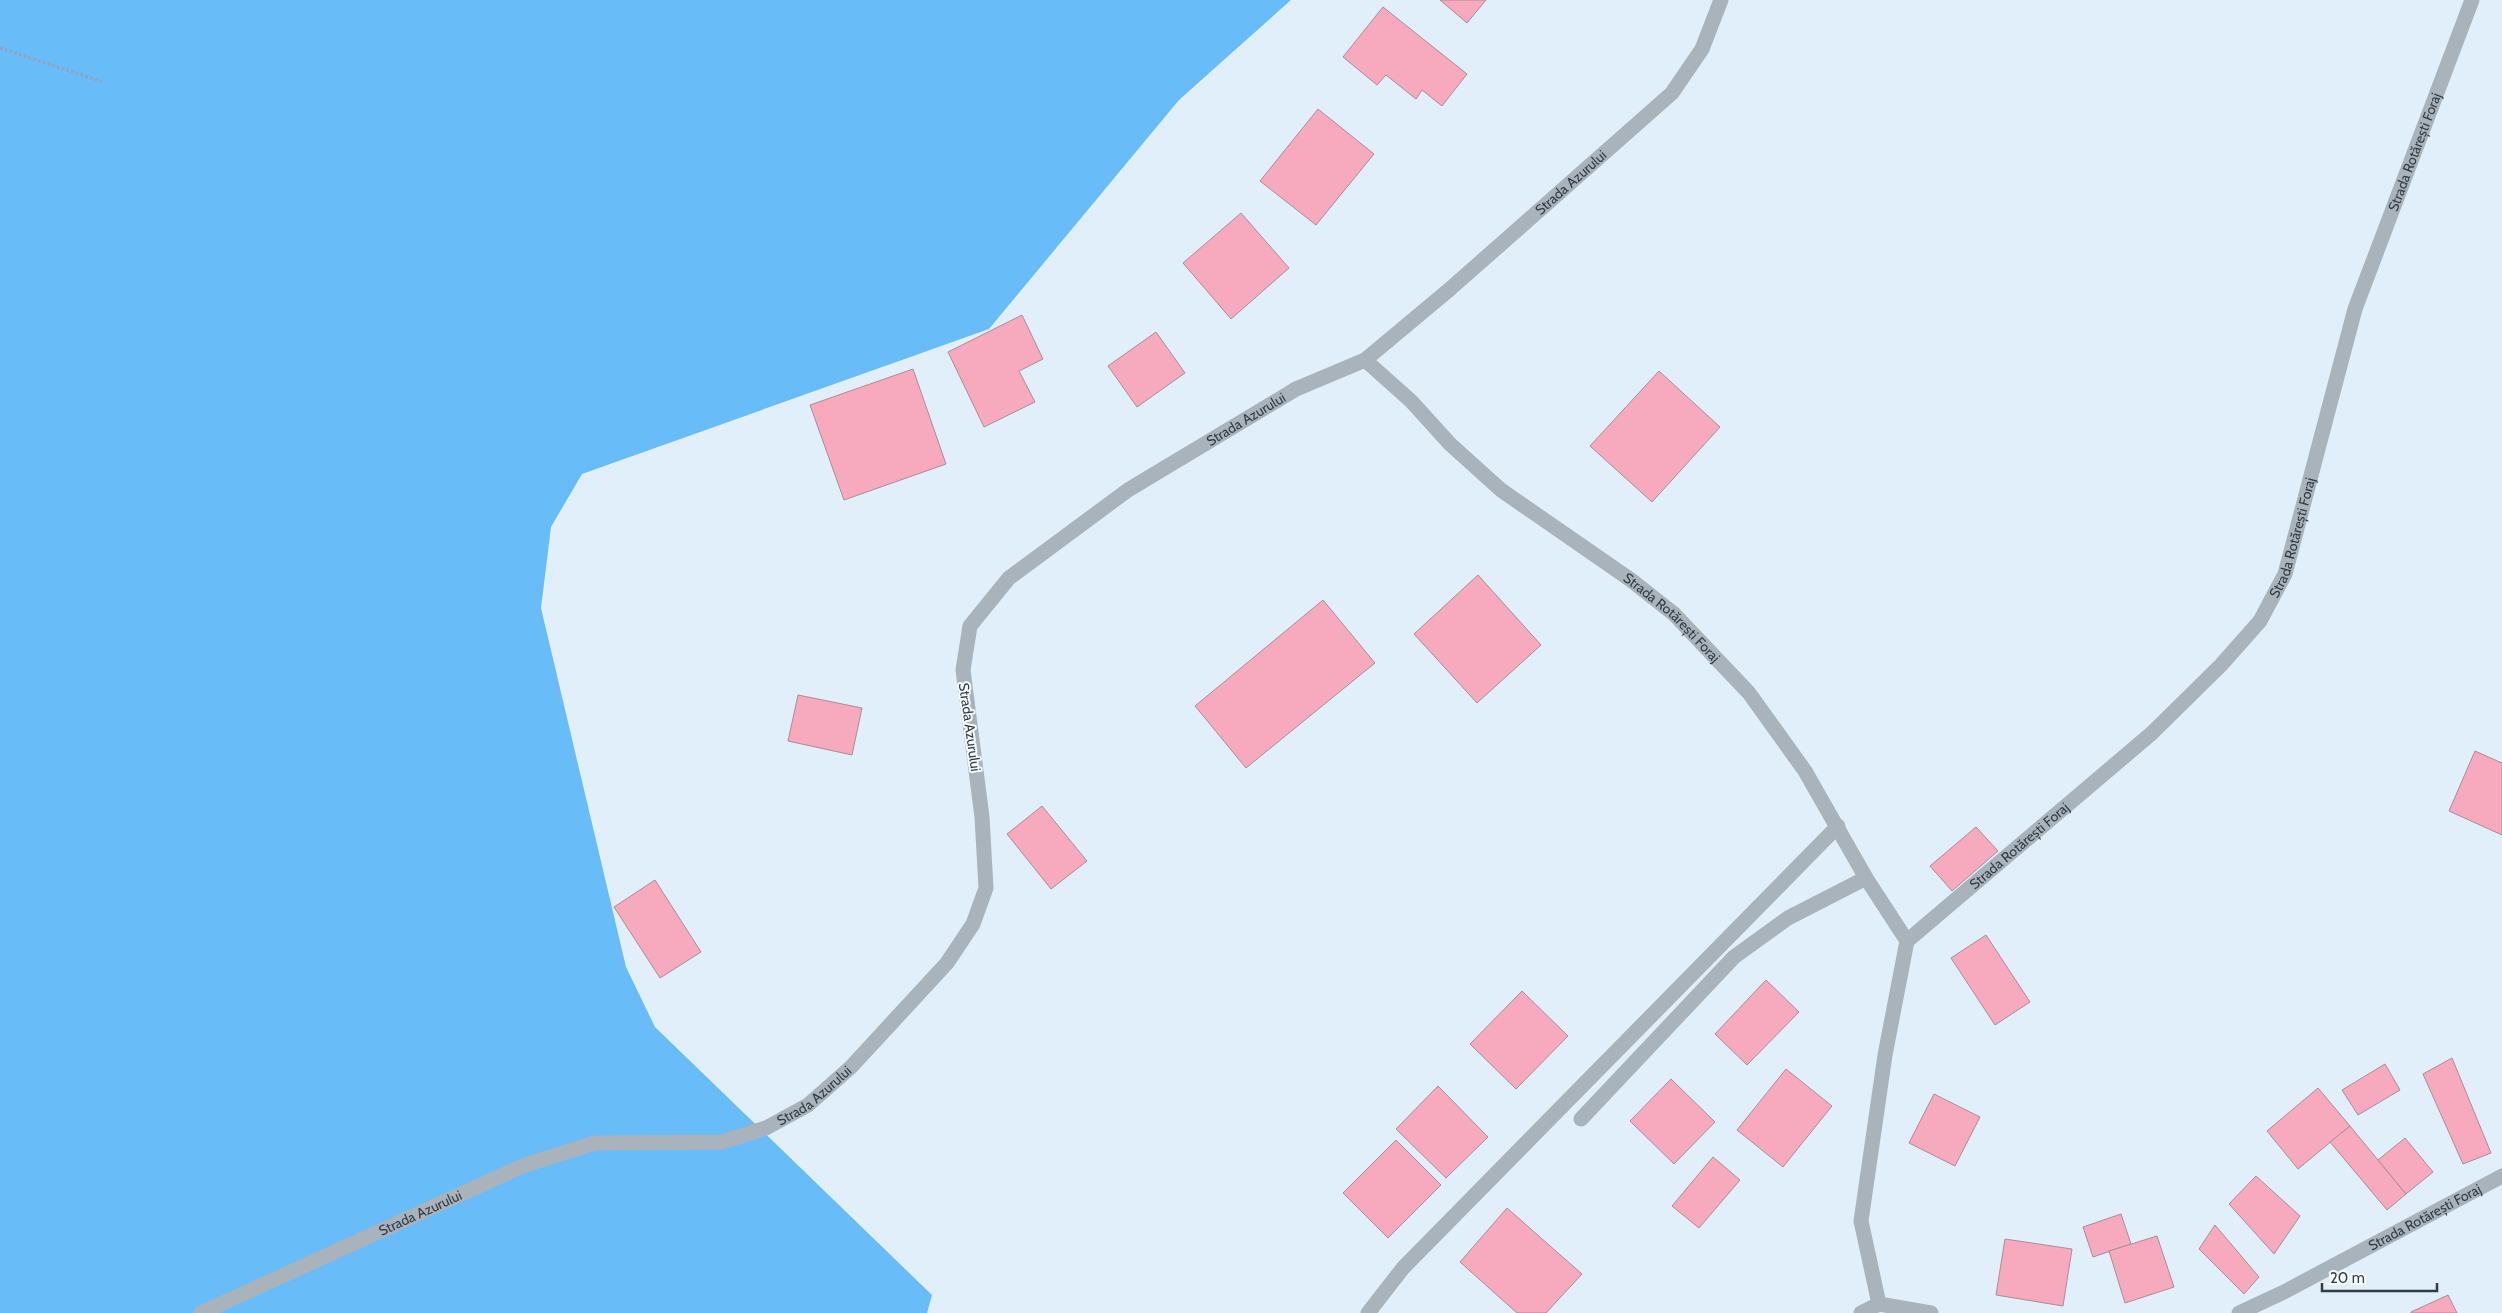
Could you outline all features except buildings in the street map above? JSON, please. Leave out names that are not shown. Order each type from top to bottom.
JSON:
[{"type":"street","name":"Strada Azurului","points":[[201,1313],[525,1165],[595,1143],[722,1142],[766,1128],[808,1105],[851,1067],[947,963],[973,924],[986,888],[982,817],[963,670],[970,626],[1009,578],[1128,490],[1296,389],[1365,360],[1450,289],[1672,93],[1702,49],[1721,0]]},
{"type":"street","name":"Strada Rotărești Foraj","points":[[1365,360],[1411,401],[1450,444],[1501,490],[1631,580],[1674,614],[1749,693],[1805,771],[1866,878],[1907,941],[2152,733],[2221,665],[2260,621],[2286,574],[2355,309],[2472,0]]},
{"type":"street","points":[[1368,1313],[1403,1268],[1838,826]]},
{"type":"street","points":[[1581,1119],[1734,957],[1788,918],[1866,878]]},
{"type":"street","points":[[1879,1304],[1861,1221],[1885,1055],[1907,941]]},
{"type":"street","name":"Strada Rotărești Foraj","points":[[2239,1313],[2284,1292],[2502,1176]]},
{"type":"street","points":[[1861,1313],[1879,1304],[1931,1313]]},
{"type":"path","points":[[0,48],[103,82]]},
{"type":"shaded area","points":[[0,0],[1291,0],[1179,100],[989,329],[582,474],[551,527],[541,608],[626,967],[655,1027],[932,1295],[927,1313],[0,1313]]}]
